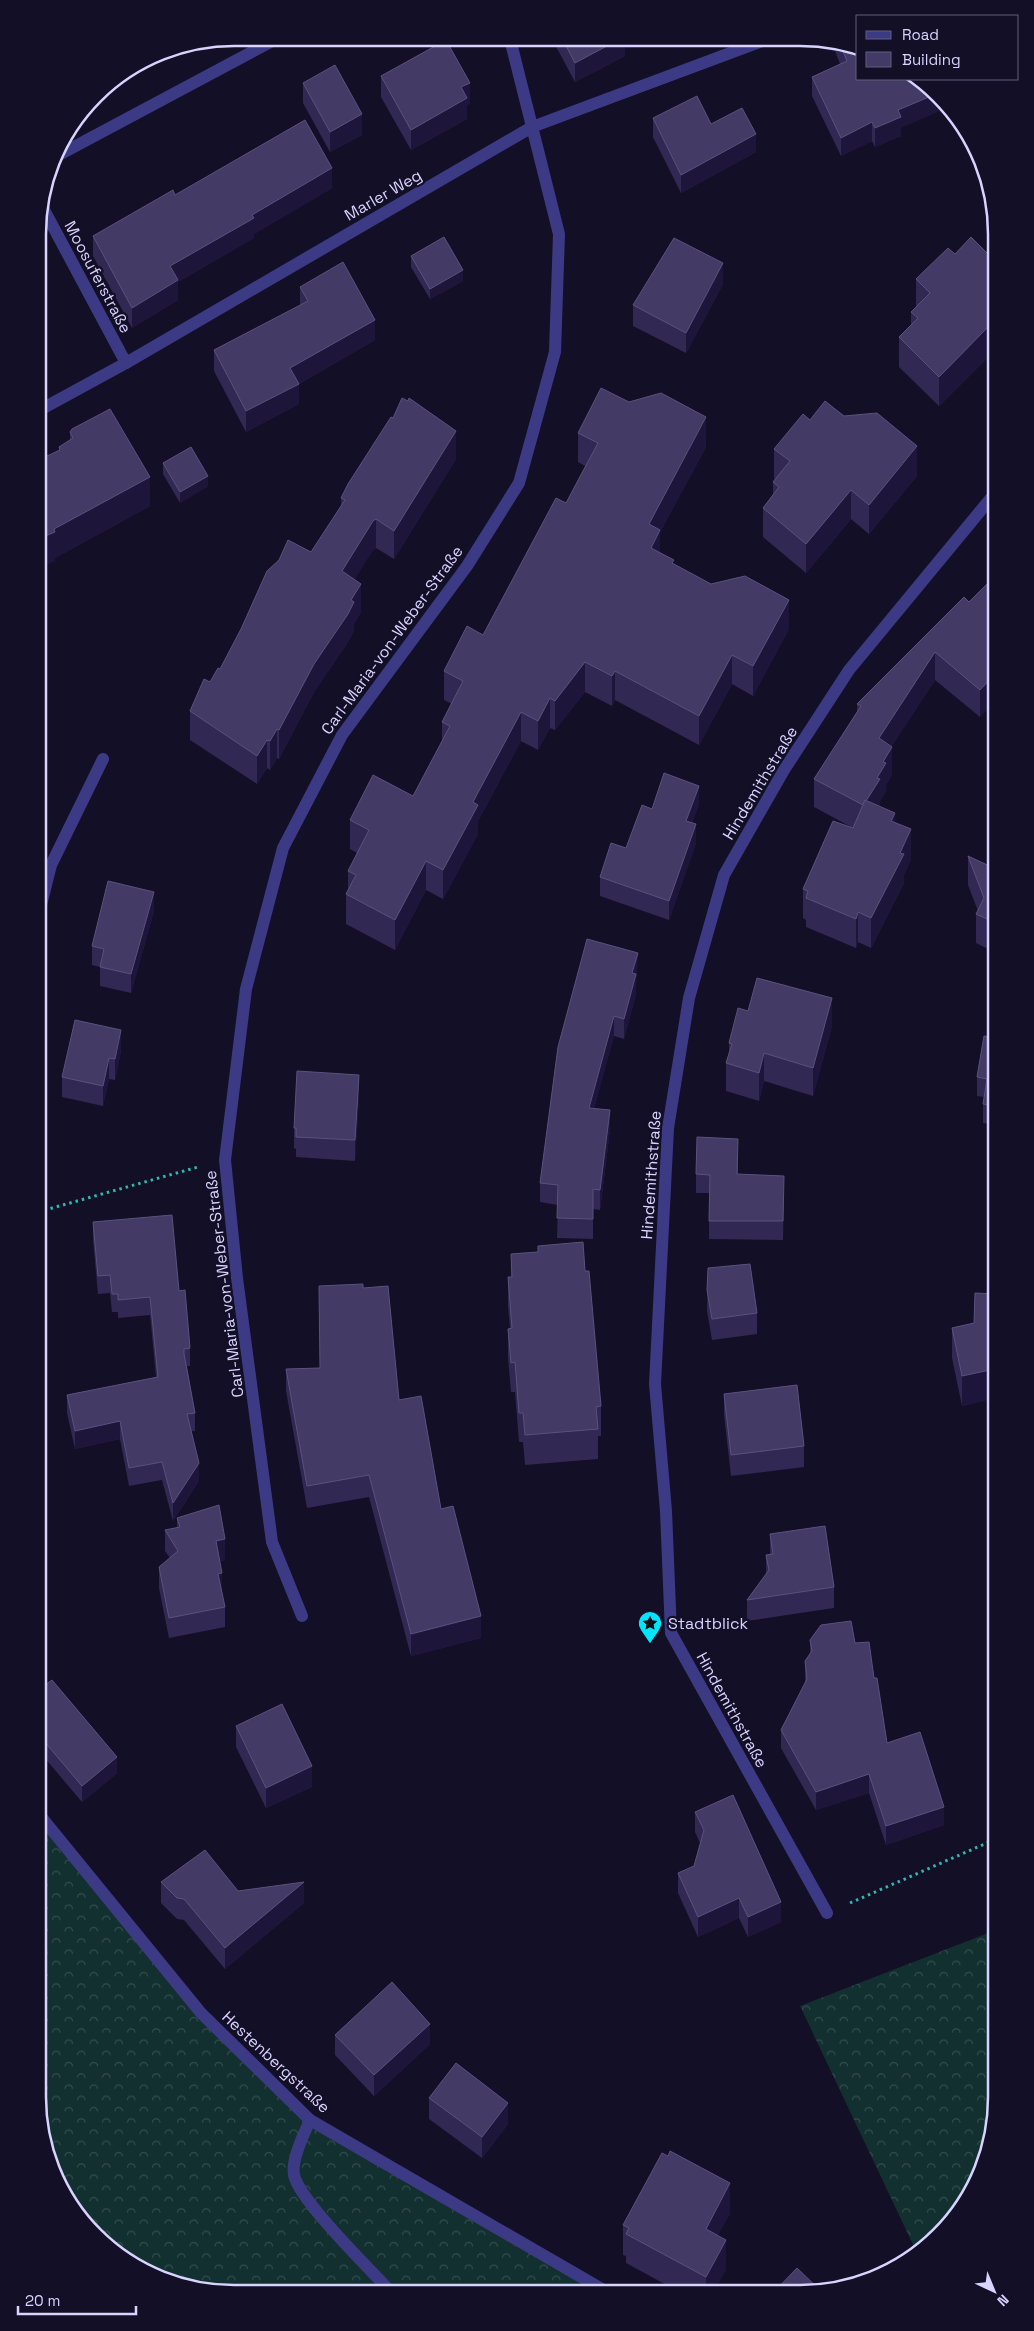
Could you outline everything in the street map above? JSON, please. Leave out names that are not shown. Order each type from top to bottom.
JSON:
[{"type":"street","points":[[66,150],[263,46]]},
{"type":"street","points":[[512,46],[532,127]]},
{"type":"street","name":"Marler Weg","points":[[46,407],[126,363],[532,127],[749,46]]},
{"type":"street","name":"Carl-Maria-von-Weber-Straße","points":[[302,1616],[272,1542],[237,1278],[225,1160],[246,989],[284,848],[342,734],[467,566],[519,483],[555,352],[559,234],[532,127]]},
{"type":"street","name":"Moosuferstraße","points":[[47,216],[126,363]]},
{"type":"street","name":"Hindemithstraße","points":[[827,1913],[671,1633],[666,1511],[655,1384],[668,1128],[689,998],[724,875],[784,770],[849,670],[988,502]]},
{"type":"street","points":[[46,882],[50,865],[103,758]]},
{"type":"street","name":"Hestenbergstraße","points":[[46,1823],[201,2013],[310,2120],[595,2285]]},
{"type":"street","points":[[310,2120],[298,2148],[293,2174],[304,2196],[385,2285]]},
{"type":"path","points":[[46,1210],[225,1160]]},
{"type":"path","points":[[827,1913],[988,1843]]},
{"type":"green space","points":[[46,1823],[201,2013],[310,2120],[595,2285],[235,2285],[210,2283],[174,2275],[162,2270],[140,2260],[110,2238],[93,2221],[71,2191],[56,2157],[48,2121],[46,2096]]},
{"type":"green space","points":[[988,1933],[988,2096],[984,2133],[978,2157],[963,2191],[933,2230],[914,2246],[800,2006]]},
{"type":"building","points":[[435,46],[449,46],[470,83],[461,87],[467,98],[411,130],[381,76]]},
{"type":"building","points":[[566,46],[607,46],[575,63]]},
{"type":"building","points":[[843,52],[856,55],[856,80],[907,80],[929,97],[898,110],[901,117],[875,128],[872,122],[841,138],[812,77],[847,61]]},
{"type":"building","points":[[335,65],[362,114],[330,132],[303,83]]},
{"type":"building","points":[[697,96],[711,124],[742,108],[756,134],[681,175],[653,118]]},
{"type":"building","points":[[305,120],[332,168],[252,215],[254,218],[170,266],[178,280],[132,308],[93,236],[173,190],[175,195]]},
{"type":"building","points":[[444,237],[463,270],[430,289],[411,256]]},
{"type":"building","points":[[971,237],[988,254],[988,327],[939,377],[899,337],[918,318],[911,312],[930,293],[916,279],[948,248],[955,254]]},
{"type":"building","points":[[674,238],[723,263],[686,333],[633,305]]},
{"type":"building","points":[[343,262],[375,320],[290,368],[299,384],[246,411],[214,350],[308,301],[300,287]]},
{"type":"building","points":[[601,388],[629,402],[661,393],[706,417],[649,524],[660,530],[651,548],[674,560],[672,563],[711,584],[745,576],[789,600],[753,666],[732,655],[699,716],[615,671],[612,676],[585,662],[555,701],[550,698],[538,721],[521,712],[473,802],[478,805],[443,870],[426,861],[395,920],[346,894],[356,875],[348,871],[369,830],[350,820],[373,775],[413,796],[450,726],[442,722],[463,681],[444,671],[467,626],[483,635],[556,498],[566,503],[598,443],[578,433]]},
{"type":"building","points":[[402,398],[408,401],[409,398],[456,431],[394,531],[376,519],[373,521],[342,571],[361,584],[351,600],[354,602],[314,664],[279,730],[277,729],[270,741],[267,740],[257,756],[190,711],[204,679],[210,682],[218,668],[220,669],[241,629],[267,571],[279,560],[288,540],[311,552],[345,500],[341,498],[348,484],[391,417],[393,418]]},
{"type":"building","points":[[825,401],[844,416],[877,413],[917,446],[869,505],[851,490],[806,544],[763,508],[779,487],[773,482],[790,461],[774,449],[803,414],[810,420]]},
{"type":"building","points":[[110,409],[150,477],[54,529],[55,532],[46,536],[46,457],[60,450],[59,447],[73,438],[70,432],[72,429]]},
{"type":"building","points":[[191,447],[208,476],[180,492],[163,463]]},
{"type":"building","points":[[988,583],[988,682],[980,690],[935,652],[879,738],[892,747],[883,762],[886,763],[877,778],[880,779],[863,805],[814,779],[861,706],[857,704],[964,597],[969,602]]},
{"type":"building","points":[[664,773],[699,786],[686,821],[696,824],[669,901],[600,877],[611,843],[626,848],[642,805],[652,809]]},
{"type":"building","points":[[865,800],[895,813],[891,821],[911,829],[900,853],[904,854],[871,918],[858,912],[856,919],[806,898],[808,891],[803,889],[833,821],[853,828]]},
{"type":"building","points":[[968,856],[988,865],[988,919],[976,914],[984,898]]},
{"type":"building","points":[[108,881],[154,892],[131,974],[100,967],[104,949],[92,946]]},
{"type":"building","points":[[587,939],[638,953],[632,973],[636,974],[624,1019],[614,1016],[589,1108],[610,1110],[600,1190],[593,1189],[593,1219],[557,1218],[558,1185],[540,1183],[558,1047]]},
{"type":"building","points":[[757,978],[832,998],[813,1068],[764,1053],[759,1073],[726,1063],[732,1044],[729,1043],[738,1008],[748,1011]]},
{"type":"building","points":[[75,1020],[121,1030],[115,1059],[109,1058],[103,1086],[62,1077]]},
{"type":"building","points":[[984,1036],[988,1037],[988,1105],[983,1104],[987,1079],[977,1077]]},
{"type":"building","points":[[297,1071],[359,1075],[355,1140],[296,1137],[296,1128],[294,1128]]},
{"type":"building","points":[[697,1137],[738,1139],[737,1174],[784,1176],[783,1221],[709,1221],[710,1175],[696,1174]]},
{"type":"building","points":[[172,1215],[179,1291],[185,1290],[190,1348],[184,1349],[184,1354],[195,1413],[187,1414],[199,1463],[173,1503],[162,1462],[129,1468],[120,1421],[75,1431],[67,1395],[158,1377],[150,1297],[118,1300],[118,1294],[112,1294],[110,1275],[98,1276],[93,1222]]},
{"type":"building","points":[[583,1242],[585,1271],[589,1271],[601,1406],[596,1407],[598,1429],[525,1435],[523,1413],[519,1413],[515,1362],[511,1363],[508,1329],[512,1328],[508,1277],[512,1277],[511,1254],[538,1252],[538,1246]]},
{"type":"building","points":[[750,1264],[757,1313],[712,1319],[707,1290],[708,1268]]},
{"type":"building","points":[[363,1284],[363,1288],[388,1286],[399,1400],[421,1396],[441,1509],[453,1506],[481,1616],[411,1634],[369,1475],[307,1486],[286,1369],[320,1368],[319,1286]]},
{"type":"building","points":[[975,1293],[988,1294],[988,1370],[962,1376],[952,1328],[974,1323]]},
{"type":"building","points":[[797,1385],[804,1446],[731,1455],[724,1394]]},
{"type":"building","points":[[219,1505],[225,1539],[216,1541],[222,1573],[218,1574],[225,1607],[169,1618],[159,1567],[178,1551],[165,1530],[180,1527],[177,1518]]},
{"type":"building","points":[[825,1526],[834,1587],[747,1600],[769,1570],[766,1555],[773,1554],[770,1534]]},
{"type":"building","points":[[851,1621],[855,1643],[869,1642],[874,1678],[877,1678],[887,1743],[920,1732],[944,1807],[886,1826],[869,1774],[816,1792],[781,1730],[807,1679],[805,1661],[812,1651],[810,1640],[821,1625]]},
{"type":"building","points":[[52,1680],[117,1757],[82,1786],[46,1743],[46,1684]]},
{"type":"building","points":[[282,1704],[312,1766],[266,1788],[236,1726]]},
{"type":"building","points":[[733,1795],[781,1902],[748,1917],[739,1898],[698,1917],[678,1873],[694,1866],[704,1830],[695,1812]]},
{"type":"building","points":[[205,1850],[238,1891],[304,1882],[225,1948],[184,1899],[177,1898],[161,1882]]},
{"type":"building","points":[[392,1982],[430,2024],[374,2075],[335,2035]]},
{"type":"building","points":[[456,2063],[508,2103],[482,2137],[429,2098]]},
{"type":"building","points":[[670,2151],[730,2183],[706,2229],[726,2240],[706,2277],[626,2234],[629,2228],[623,2225],[662,2153],[668,2156]]},
{"type":"building","points":[[797,2268],[814,2284],[799,2285],[781,2285]]},
{"type":"place","name":"Stadtblick","points":[[650,1644]]}]
